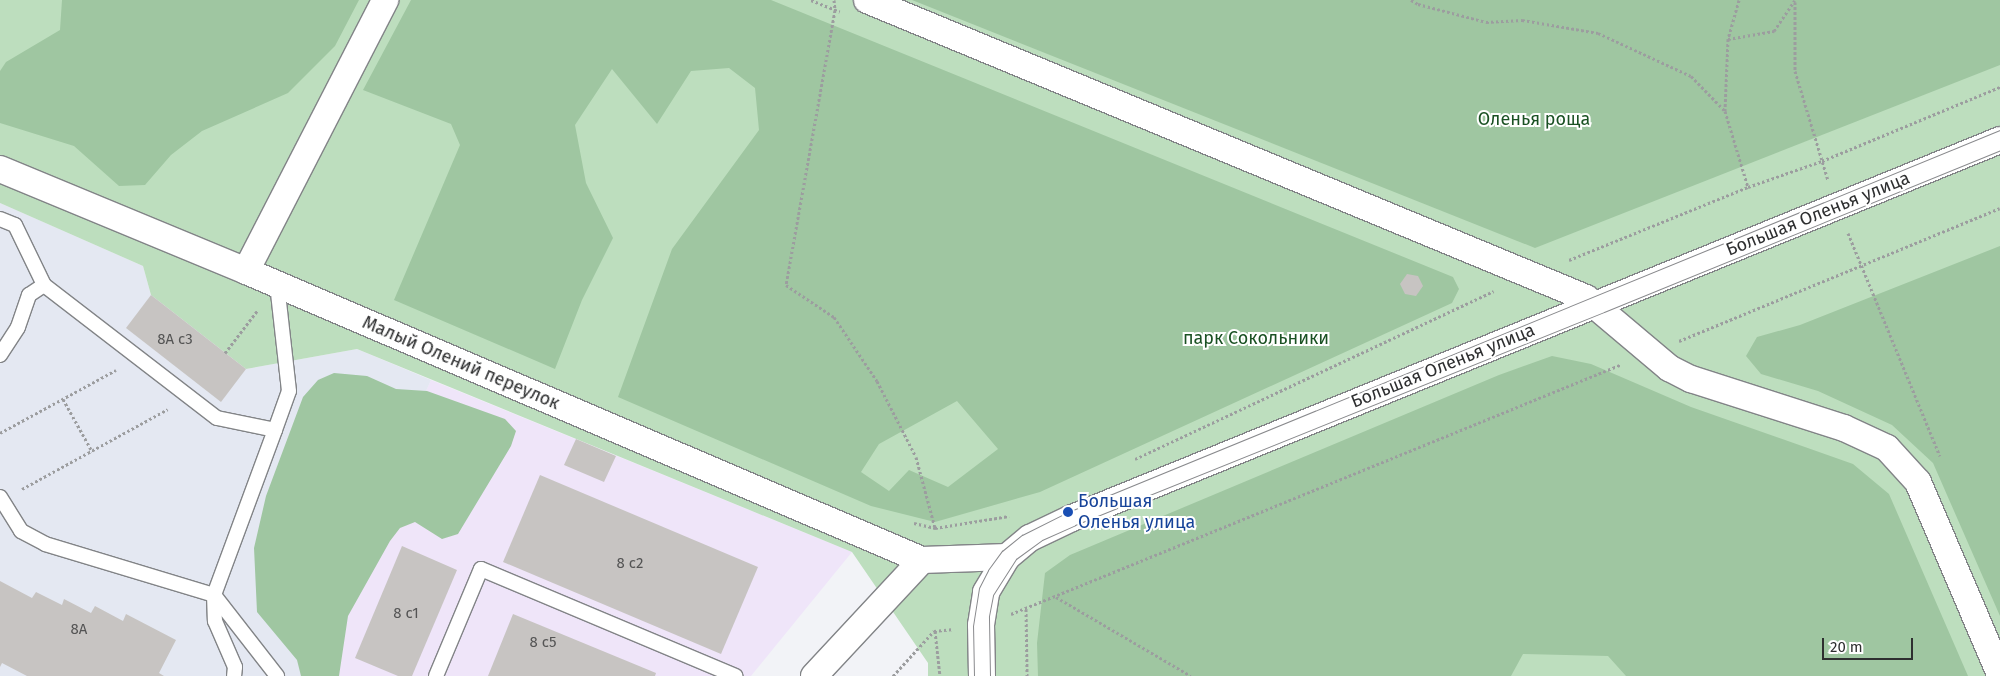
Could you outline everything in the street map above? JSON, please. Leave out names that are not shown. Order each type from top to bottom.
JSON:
[{"type":"street","points":[[246,271],[385,0]]},
{"type":"street","points":[[867,0],[1586,298],[1669,368],[1691,378],[1844,428],[1887,448],[1918,482],[2000,674]]},
{"type":"street","name":"Большая Оленья улица","points":[[982,676],[981,624],[986,592],[1007,557],[1030,538],[1072,518],[2000,140]]},
{"type":"street","name":"Малый Олений переулок","points":[[0,169],[277,284],[922,560]]},
{"type":"street","points":[[814,676],[922,560],[1007,557]]},
{"type":"lane","points":[[0,219],[15,225],[44,285],[217,418],[275,430]]},
{"type":"lane","points":[[234,676],[235,666],[215,621],[214,595],[290,391],[277,284]]},
{"type":"lane","points":[[0,355],[18,327],[29,295],[44,285]]},
{"type":"lane","points":[[1,498],[20,531],[45,544],[214,595],[277,676]]},
{"type":"lane","points":[[436,676],[481,569],[710,671],[735,676]]},
{"type":"path","points":[[834,0],[835,10],[786,285],[834,317],[877,381],[916,457],[935,528],[1013,516]]},
{"type":"path","points":[[1411,0],[1418,4],[1486,22],[1522,20],[1598,33],[1691,76],[1725,111]]},
{"type":"path","points":[[1739,0],[1728,39],[1725,111],[1748,187]]},
{"type":"path","points":[[1728,39],[1774,31],[1795,1]]},
{"type":"path","points":[[1795,1],[1795,71],[1822,161],[1837,207],[1940,456]]},
{"type":"path","points":[[1130,461],[1532,275],[1748,187],[1822,161],[2000,87]]},
{"type":"path","points":[[893,676],[934,631],[981,624],[1026,608],[2000,208]]},
{"type":"path","points":[[0,433],[138,357]]},
{"type":"path","points":[[1,498],[190,397]]},
{"type":"path","points":[[63,399],[92,451]]},
{"type":"path","points":[[1055,596],[1190,676]]},
{"type":"path","points":[[1026,608],[1027,676]]},
{"type":"path","points":[[934,631],[940,676]]},
{"type":"shaded area","points":[[0,203],[143,266],[151,295],[246,369],[357,349],[431,380],[302,665],[326,676],[0,676]]},
{"type":"shaded area","points":[[431,380],[852,552],[751,676],[326,676],[302,665]]},
{"type":"green space","name":"парк Сокольники","points":[[0,0],[2000,0],[2000,676],[928,676],[928,663],[852,552],[357,349],[246,369],[151,295],[143,266],[0,203]]},
{"type":"green space","points":[[62,0],[359,0],[335,46],[288,93],[202,131],[171,155],[145,185],[119,186],[74,146],[0,123],[0,71],[6,62],[60,30]]},
{"type":"green space","points":[[411,0],[771,0],[1453,277],[1459,289],[1452,303],[1040,492],[935,522],[871,506],[618,397],[672,249],[759,130],[755,88],[729,68],[691,71],[657,124],[612,69],[575,125],[586,183],[613,238],[582,300],[555,369],[394,300],[460,145],[451,124],[363,90]],"holes":[[[957,401],[998,449],[948,487],[909,470],[889,491],[861,472],[879,444]]]},
{"type":"green space","name":"Оленья роща","points":[[912,0],[2000,0],[2000,65],[1535,248]]},
{"type":"green space","points":[[2000,246],[2000,616],[1933,463],[1892,425],[1818,391],[1761,374],[1746,356],[1757,337],[1800,325]]},
{"type":"green space","points":[[1552,356],[1591,364],[1691,407],[1853,464],[1889,494],[1968,676],[1626,676],[1608,656],[1523,654],[1511,676],[1038,676],[1037,643],[1045,573],[1070,555],[1499,375]]},
{"type":"green space","points":[[334,373],[367,376],[396,389],[427,391],[505,419],[516,431],[511,446],[458,534],[442,539],[415,522],[400,528],[390,541],[348,616],[339,676],[301,676],[297,660],[257,612],[254,548],[266,496],[303,397],[318,380]]},
{"type":"building","points":[[1407,274],[1418,276],[1423,286],[1416,296],[1405,294],[1400,284]]},
{"type":"building","points":[[151,295],[246,369],[221,402],[126,328]]},
{"type":"building","points":[[576,439],[616,456],[604,482],[564,465]]},
{"type":"building","points":[[540,475],[758,567],[721,654],[503,562]]},
{"type":"building","points":[[402,546],[457,570],[412,676],[398,676],[355,658]]},
{"type":"building","points":[[0,581],[32,598],[36,592],[62,605],[64,599],[91,613],[95,606],[123,621],[126,614],[176,640],[159,673],[164,676],[27,676],[2,663],[0,667]]},
{"type":"building","points":[[513,614],[656,673],[655,676],[488,676]]},
{"type":"tram line","points":[[974,676],[973,626],[979,588],[988,570],[1002,551],[1022,535],[1068,512],[2000,130]]},
{"type":"tram line","points":[[990,676],[989,616],[993,595],[1016,559],[1042,540],[2000,150]]},
{"type":"place","name":"Большая Оленья улица","points":[[1068,512]]}]
